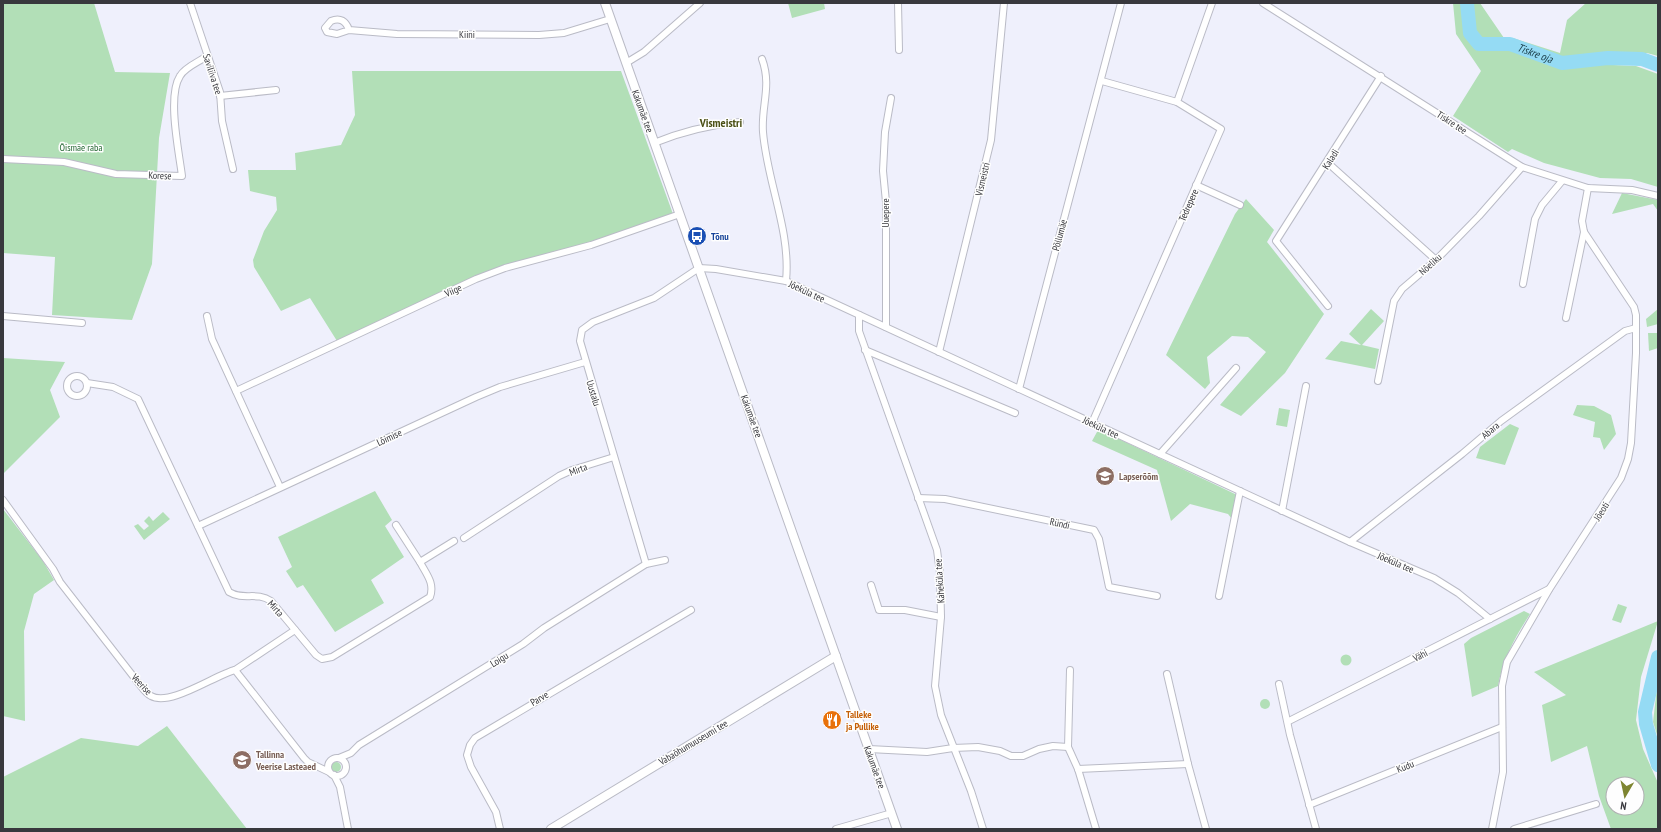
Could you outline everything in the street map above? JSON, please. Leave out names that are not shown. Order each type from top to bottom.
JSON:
[{"type":"street","name":"Saviliiva tee","points":[[190,3],[220,96],[222,121],[233,169]]},
{"type":"street","name":"Kakumäe tee","points":[[605,3],[897,829]]},
{"type":"street","points":[[626,63],[644,52],[700,3]]},
{"type":"street","points":[[898,3],[899,50]]},
{"type":"street","name":"Vismeistri","points":[[939,352],[990,140],[1004,3]]},
{"type":"street","name":"Põllumäe","points":[[1019,389],[1071,189],[1102,81],[1121,3]]},
{"type":"street","points":[[1102,81],[1178,102],[1212,3]]},
{"type":"street","name":"Tiskre tee","points":[[1263,3],[1381,76],[1522,168],[1588,188],[1632,190],[1658,196]]},
{"type":"street","name":"Kiini","points":[[350,30],[346,23],[339,19],[328,22],[325,30],[329,33],[337,34],[350,30],[397,34],[547,35],[564,33],[610,19]]},
{"type":"street","name":"Korese","points":[[3,159],[64,162],[116,174],[182,176],[174,114],[175,94],[180,76],[184,71],[207,56]]},
{"type":"street","points":[[762,59],[766,70],[767,85],[763,131],[767,160],[778,202],[787,266],[786,281]]},
{"type":"street","name":"Kaladi","points":[[1328,306],[1276,241],[1328,163],[1381,76]]},
{"type":"street","points":[[220,96],[276,90]]},
{"type":"street","name":"Uuepere","points":[[886,327],[886,202],[884,172],[885,132],[891,98]]},
{"type":"street","name":"Tedrepere","points":[[1092,423],[1221,129],[1178,102]]},
{"type":"street","points":[[654,143],[682,132],[712,124],[740,122]]},
{"type":"street","points":[[1328,163],[1436,260]]},
{"type":"street","name":"Nõeliku","points":[[1378,381],[1394,301],[1402,289],[1436,260],[1479,216],[1522,168]]},
{"type":"street","points":[[1523,284],[1535,219],[1542,205],[1562,181]]},
{"type":"street","points":[[1196,185],[1240,206]]},
{"type":"street","points":[[1566,318],[1584,232],[1582,221],[1588,188]]},
{"type":"street","name":"Viige","points":[[236,391],[476,279],[505,268],[591,245],[680,214]]},
{"type":"street","name":"Jõeoti","points":[[1492,829],[1503,772],[1502,686],[1507,662],[1550,588],[1621,478],[1628,459],[1631,443],[1636,328],[1634,307],[1584,232]]},
{"type":"street","name":"Jõeküla tee","points":[[699,268],[716,269],[786,281],[1282,511],[1434,578],[1458,593],[1490,619]]},
{"type":"street","name":"Uustalu","points":[[646,564],[580,341],[582,330],[593,322],[654,298],[699,268]]},
{"type":"street","name":"Kaheküla tee","points":[[859,315],[859,331],[937,550],[940,573],[941,617],[935,686],[941,715],[953,748],[972,791],[983,829]]},
{"type":"street","points":[[3,316],[82,322]]},
{"type":"street","points":[[207,316],[212,339],[280,487]]},
{"type":"street","name":"Abara","points":[[1350,542],[1457,458],[1501,421],[1624,331],[1636,328]]},
{"type":"street","points":[[866,350],[1015,414]]},
{"type":"street","name":"Lõimise","points":[[198,526],[476,397],[500,387],[585,362]]},
{"type":"street","points":[[1160,454],[1236,368]]},
{"type":"street","name":"Mirta","points":[[87,383],[113,387],[138,399],[229,592],[241,597],[264,596],[271,600],[316,655],[322,659],[332,657],[430,597],[433,590],[432,584],[420,562],[396,525]]},
{"type":"street","points":[[1282,511],[1306,386]]},
{"type":"street","name":"Mirta","points":[[464,538],[559,476],[572,470],[614,457]]},
{"type":"street","points":[[1219,596],[1240,491]]},
{"type":"street","name":"Ründi","points":[[918,498],[945,499],[1094,530],[1099,539],[1109,587],[1157,596]]},
{"type":"street","name":"Veerise","points":[[3,500],[53,569],[60,582],[140,685],[151,696],[161,699],[180,695],[222,673],[235,670],[295,630]]},
{"type":"street","points":[[420,562],[454,541]]},
{"type":"street","points":[[646,564],[665,560]]},
{"type":"street","name":"Loigu","points":[[346,764],[351,753],[359,745],[523,644],[544,628],[646,564]]},
{"type":"street","points":[[870,585],[879,610],[911,610],[941,617]]},
{"type":"street","name":"Vähi","points":[[1288,721],[1550,588]]},
{"type":"street","name":"Parve","points":[[500,829],[496,812],[471,767],[467,755],[470,745],[475,738],[691,610]]},
{"type":"street","name":"Vabaõhumuuseumi tee","points":[[552,829],[836,656]]},
{"type":"street","points":[[235,670],[304,758],[332,774],[339,776],[344,772]]},
{"type":"street","points":[[1070,670],[1068,747],[1078,769],[1096,829]]},
{"type":"street","points":[[1167,674],[1188,764],[1206,829]]},
{"type":"street","points":[[1279,684],[1290,735],[1316,829]]},
{"type":"street","name":"Kudu","points":[[1309,805],[1502,727]]},
{"type":"street","points":[[869,749],[927,752],[953,748],[978,747],[1000,751],[1011,756],[1023,756],[1039,749],[1053,746],[1068,747]]},
{"type":"street","name":"Loigu","points":[[339,758],[351,753]]},
{"type":"street","points":[[316,766],[339,758],[346,764],[340,787]]},
{"type":"street","points":[[330,761],[328,767],[340,787],[348,829]]},
{"type":"street","points":[[1078,769],[1188,764]]},
{"type":"street","points":[[1514,829],[1596,804]]},
{"type":"street","points":[[836,829],[892,813]]},
{"type":"green space","name":"Õismäe raba","points":[[3,3],[94,3],[115,72],[170,73],[159,138],[152,264],[132,320],[52,315],[55,257],[3,253]]},
{"type":"green space","points":[[788,3],[824,3],[825,9],[792,18]]},
{"type":"green space","points":[[1453,3],[1480,3],[1504,38],[1513,38],[1560,53],[1567,20],[1586,3],[1658,3],[1658,56],[1647,53],[1623,54],[1613,65],[1636,66],[1658,74],[1658,187],[1631,179],[1600,178],[1544,163],[1512,149],[1508,152],[1453,116],[1481,71],[1456,34]]},
{"type":"green space","points":[[352,71],[621,71],[673,214],[603,239],[502,266],[337,341],[310,298],[281,311],[254,267],[253,260],[264,231],[277,210],[276,197],[250,191],[248,170],[296,170],[295,153],[341,145],[355,115]]},
{"type":"green space","points":[[1622,193],[1658,200],[1658,211],[1653,204],[1612,214]]},
{"type":"green space","points":[[1246,199],[1274,230],[1267,242],[1324,314],[1285,373],[1241,416],[1220,405],[1266,352],[1248,337],[1232,336],[1207,357],[1210,383],[1205,389],[1166,355],[1235,214]]},
{"type":"green space","points":[[1371,309],[1384,321],[1362,345],[1379,349],[1375,369],[1325,359],[1341,341],[1361,345],[1349,334]]},
{"type":"green space","points":[[1658,309],[1658,324],[1647,327],[1646,319]]},
{"type":"green space","points":[[1648,333],[1658,333],[1658,348],[1649,351]]},
{"type":"green space","points":[[3,358],[65,362],[50,390],[60,417],[3,474]]},
{"type":"green space","points":[[1577,405],[1594,406],[1611,415],[1616,434],[1604,450],[1600,438],[1593,437],[1595,422],[1573,415]]},
{"type":"green space","points":[[1279,408],[1290,410],[1287,427],[1276,425]]},
{"type":"green space","points":[[1510,424],[1519,428],[1505,465],[1476,458],[1480,447]]},
{"type":"green space","points":[[1100,430],[1237,495],[1232,519],[1228,514],[1190,504],[1171,521],[1157,470],[1092,441],[1097,432]]},
{"type":"green space","points":[[375,491],[392,520],[385,526],[404,557],[371,580],[384,603],[335,632],[303,585],[297,588],[286,571],[292,567],[278,537]]},
{"type":"green space","points":[[3,509],[43,561],[54,580],[34,594],[24,631],[25,721],[3,716]]},
{"type":"green space","points":[[163,512],[170,519],[144,540],[134,526],[138,524],[144,530],[149,526],[144,521],[149,516],[153,521]]},
{"type":"green space","points":[[1618,604],[1627,607],[1621,623],[1612,620]]},
{"type":"green space","points":[[1524,611],[1530,614],[1510,648],[1498,686],[1472,697],[1464,644],[1471,638]]},
{"type":"green space","points":[[1658,621],[1641,677],[1636,720],[1643,749],[1658,783],[1658,829],[1611,829],[1606,816],[1645,816],[1645,776],[1605,776],[1605,812],[1599,796],[1587,746],[1551,762],[1542,705],[1566,695],[1534,672]]},
{"type":"green space","points":[[1346,654],[1350,656],[1352,660],[1350,664],[1346,666],[1342,664],[1340,660],[1342,656]]},
{"type":"green space","points":[[1658,679],[1658,738],[1653,722]]},
{"type":"green space","points":[[1265,699],[1270,704],[1265,709],[1260,704]]},
{"type":"green space","points":[[167,726],[247,829],[3,829],[3,777],[81,738],[138,746]]},
{"type":"green space","points":[[334,762],[338,762],[341,767],[338,772],[334,772],[331,769],[331,765]]},
{"type":"waterway","name":"Tiskre oja","points":[[1467,3],[1470,33],[1479,44],[1510,44],[1562,63],[1608,58],[1642,59],[1658,65]]},
{"type":"waterway","name":"Tiskre oja","points":[[1658,657],[1645,712],[1646,724],[1658,765]]},
{"type":"place","name":"Tõnu","points":[[697,236]]},
{"type":"place","name":"Lapserõõm","points":[[1105,476]]},
{"type":"place","name":"Talleke ja Pullike","points":[[832,720]]},
{"type":"place","name":"Tallinna Veerise Lasteaed","points":[[242,760]]},
{"type":"district","name":"Vismeistri","points":[[721,123]]}]
